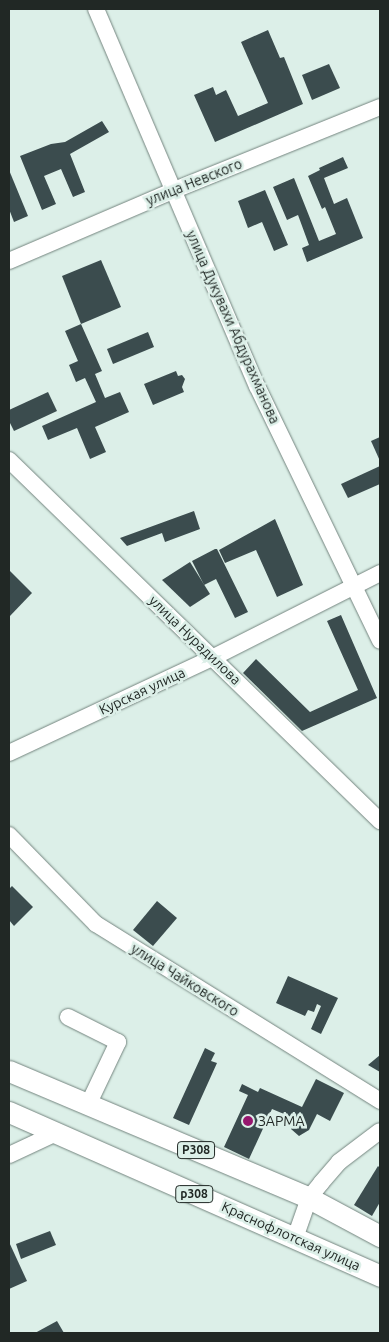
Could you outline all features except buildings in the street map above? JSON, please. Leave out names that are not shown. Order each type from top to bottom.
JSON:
[{"type":"main road","name":"P308","points":[[9,1071],[308,1198],[380,1236]]},
{"type":"main road","name":"Краснофлотская улица","points":[[9,1112],[54,1134],[380,1276]]},
{"type":"street","name":"улица Дукувахи Абдурахманова","points":[[96,9],[172,191],[257,386],[380,641]]},
{"type":"street","name":"улица Невского","points":[[9,261],[172,191],[380,107]]},
{"type":"street","name":"улица Нурадилова","points":[[9,460],[214,657],[380,821]]},
{"type":"street","name":"Курская улица","points":[[9,752],[214,657],[380,573]]},
{"type":"street","name":"улица Чайковского","points":[[9,835],[96,924],[380,1101]]},
{"type":"street","points":[[68,1017],[118,1042],[88,1105]]},
{"type":"street","points":[[295,1238],[308,1198],[339,1162],[380,1131]]},
{"type":"street","points":[[9,1155],[54,1134]]},
{"type":"place","name":"ЗАРМА","points":[[248,1121]]}]
